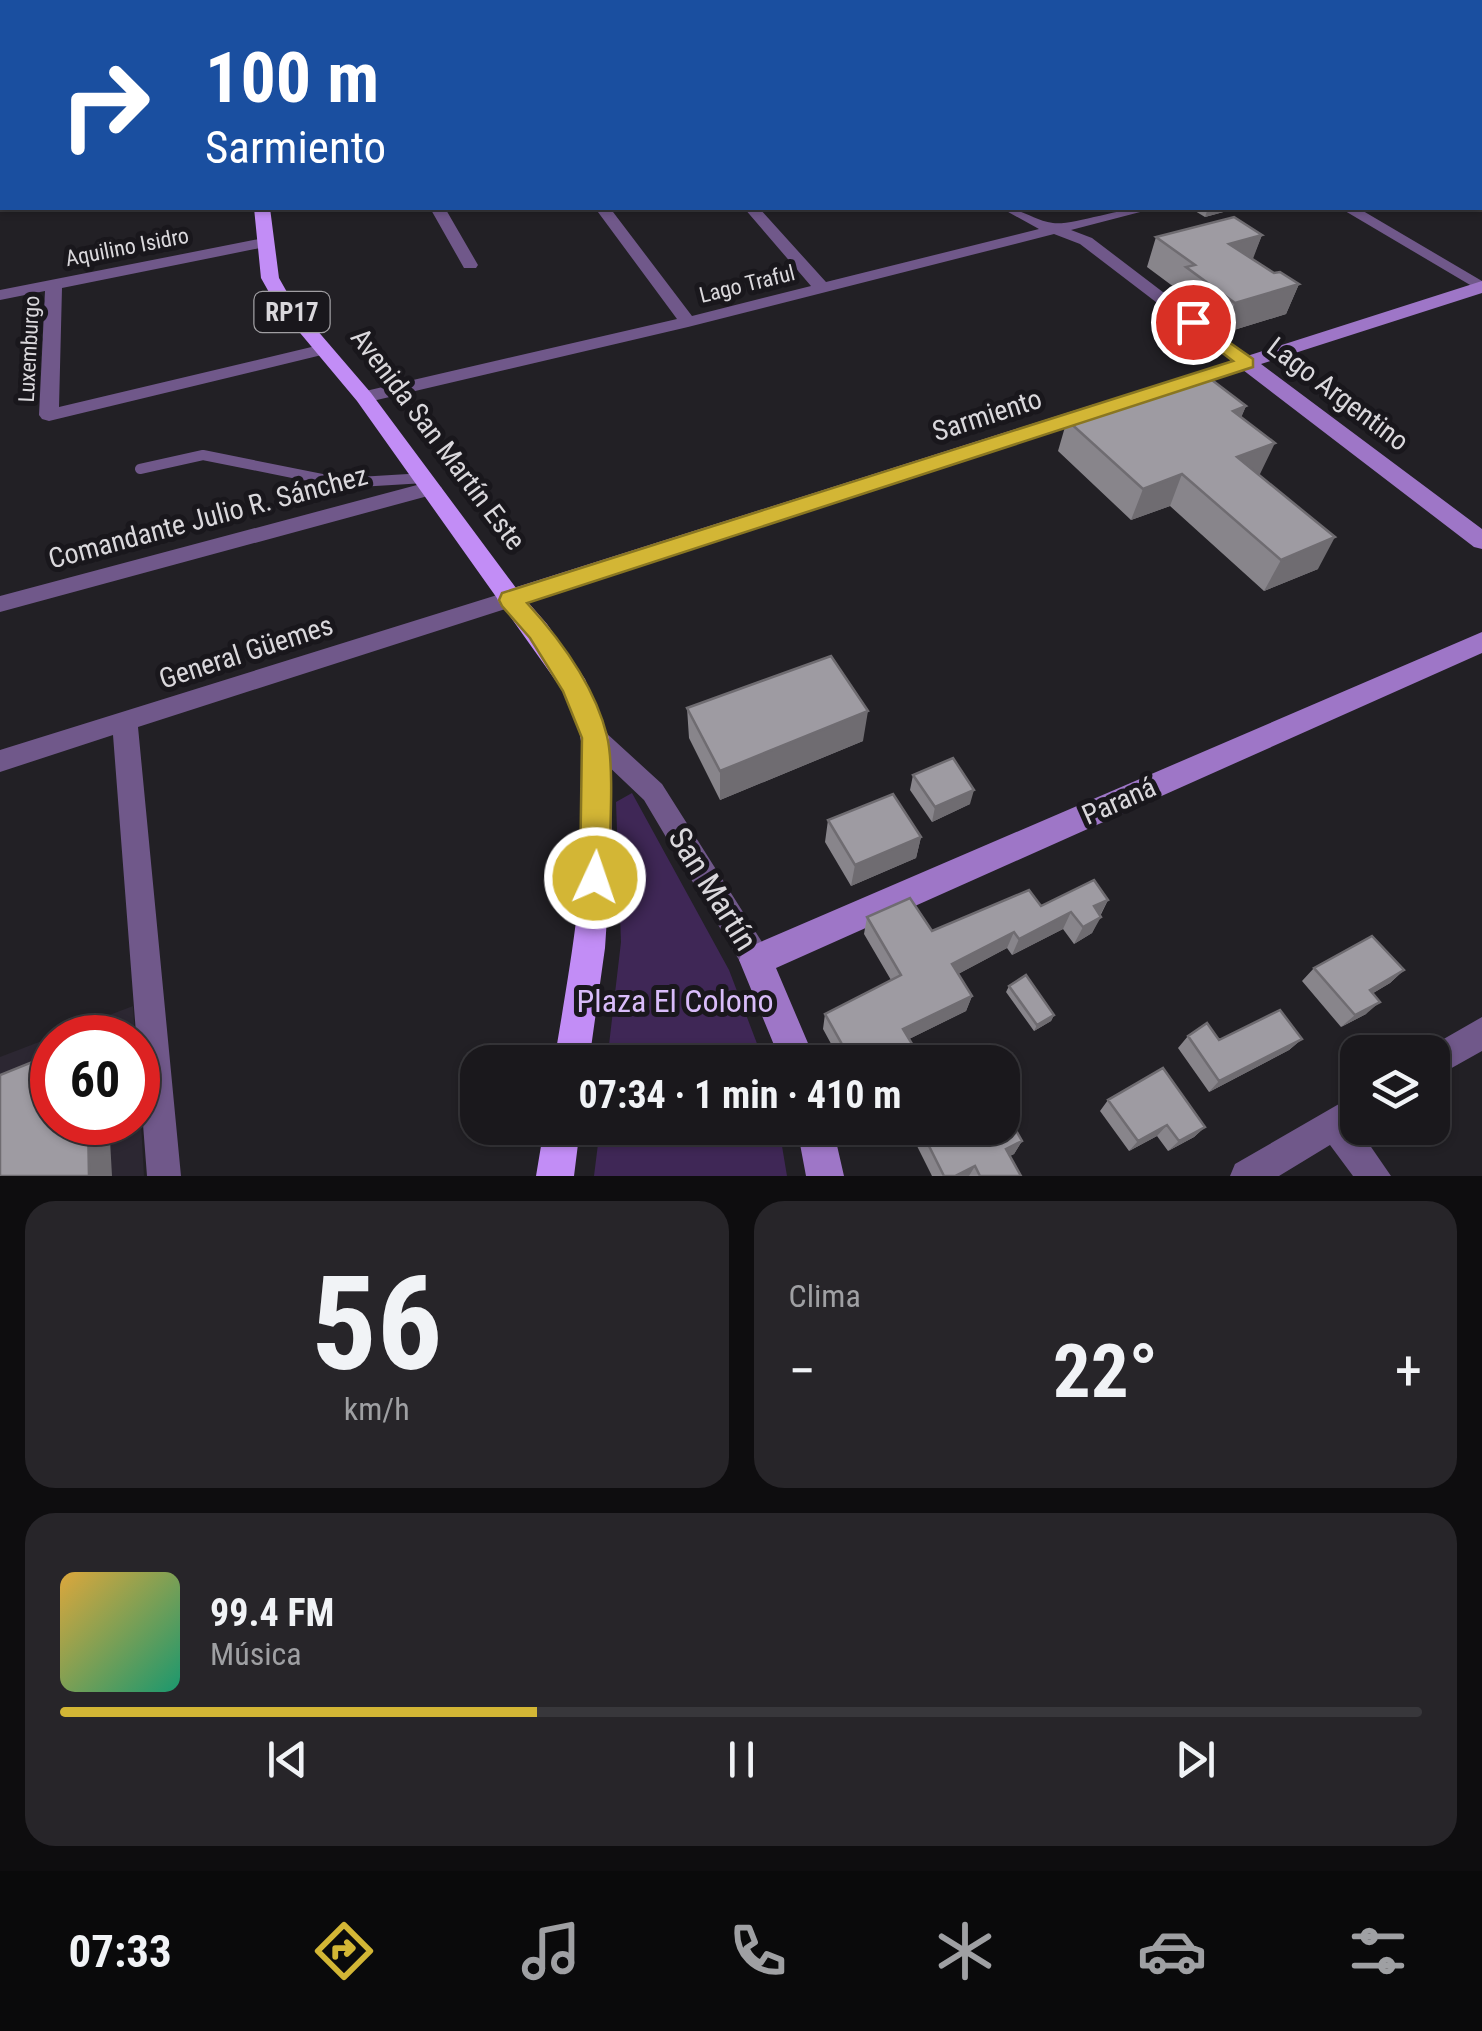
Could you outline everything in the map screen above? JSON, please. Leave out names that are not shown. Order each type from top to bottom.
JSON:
[{"type":"main road","name":"Avenida San Martín Este","points":[[262,210],[270,278],[284,303],[364,397],[510,600],[538,631],[574,688],[595,738],[598,842],[589,948],[575,1045]]},
{"type":"main road","points":[[1152,393],[1482,287]]},
{"type":"main road","name":"Lago Argentino","points":[[1247,363],[1482,541]]},
{"type":"main road","name":"Sarmiento","points":[[510,600],[1114,405]]},
{"type":"main road","name":"Paraná","points":[[756,960],[1482,642]]},
{"type":"main road","name":"San Martín","points":[[756,960],[791,1045]]},
{"type":"main road","points":[[555,1176],[560,1145]]},
{"type":"main road","points":[[819,1145],[825,1176]]},
{"type":"street","points":[[439,210],[470,266]]},
{"type":"street","points":[[604,210],[688,322]]},
{"type":"street","points":[[752,210],[822,289]]},
{"type":"street","name":"Lago Argentino","points":[[1012,210],[1086,240],[1247,363]]},
{"type":"street","name":"Lago Traful","points":[[364,397],[688,322],[1131,210]]},
{"type":"street","points":[[1351,210],[1482,287]]},
{"type":"street","name":"Aquilino Isidro","points":[[0,295],[264,243]]},
{"type":"street","name":"Luxemburgo","points":[[54,285],[48,415],[324,349]]},
{"type":"street","name":"Comandante Julio R. Sánchez","points":[[0,604],[428,483]]},
{"type":"street","name":"General Güemes","points":[[0,762],[510,600]]},
{"type":"street","points":[[126,722],[164,1176]]},
{"type":"street","name":"San Martín","points":[[595,738],[653,792],[756,960]]},
{"type":"street","points":[[1450,1052],[1482,1033]]},
{"type":"street","points":[[1247,1176],[1340,1120]]},
{"type":"street","points":[[1360,1145],[1374,1176]]},
{"type":"lane","points":[[140,468],[203,455],[342,483],[428,483]]},
{"type":"shaded area","points":[[133,1006],[134,1015],[110,1015]]},
{"type":"shaded area","points":[[30,1045],[30,1145],[142,1145],[144,1176],[0,1176],[0,1057]]},
{"type":"green space","name":"Plaza El Colono","points":[[632,793],[729,970],[758,1045],[609,1045],[621,942],[616,802]]},
{"type":"green space","points":[[598,1145],[782,1145],[787,1176],[594,1176]]},
{"type":"building","points":[[1234,217],[1262,235],[1229,244],[1299,284],[1235,303],[1186,267],[1195,265],[1156,237]]},
{"type":"building","points":[[1204,374],[1246,406],[1233,411],[1275,443],[1237,457],[1335,537],[1281,560],[1182,474],[1143,489],[1067,420]]},
{"type":"building","points":[[831,656],[868,711],[720,771],[687,708]]},
{"type":"building","points":[[953,758],[974,790],[935,807],[913,775]]},
{"type":"building","points":[[893,794],[921,837],[855,865],[828,820]]},
{"type":"building","points":[[1094,880],[1108,900],[1094,906],[1101,917],[1083,927],[1071,912],[1019,939],[1014,932],[952,964],[972,996],[903,1029],[913,1045],[842,1045],[825,1014],[901,975],[867,917],[910,898],[932,931],[1029,890],[1041,906]]},
{"type":"building","points":[[1372,936],[1404,970],[1370,990],[1380,1002],[1355,1015],[1314,968]]},
{"type":"building","points":[[1026,975],[1054,1015],[1037,1025],[1009,986]]},
{"type":"building","points":[[1280,1010],[1302,1039],[1219,1081],[1188,1036],[1207,1023],[1219,1040]]},
{"type":"building","points":[[30,1063],[30,1145],[88,1145],[89,1176],[0,1176],[0,1075]]},
{"type":"building","points":[[1163,1068],[1205,1127],[1179,1141],[1167,1125],[1138,1141],[1108,1100]]},
{"type":"building","points":[[928,1145],[1014,1145],[1006,1149],[1021,1176],[980,1176],[975,1166],[955,1176],[944,1176]]},
{"type":"route","points":[[595,878],[595,738],[574,688],[538,631],[510,600],[1247,363],[1193,322]]}]
